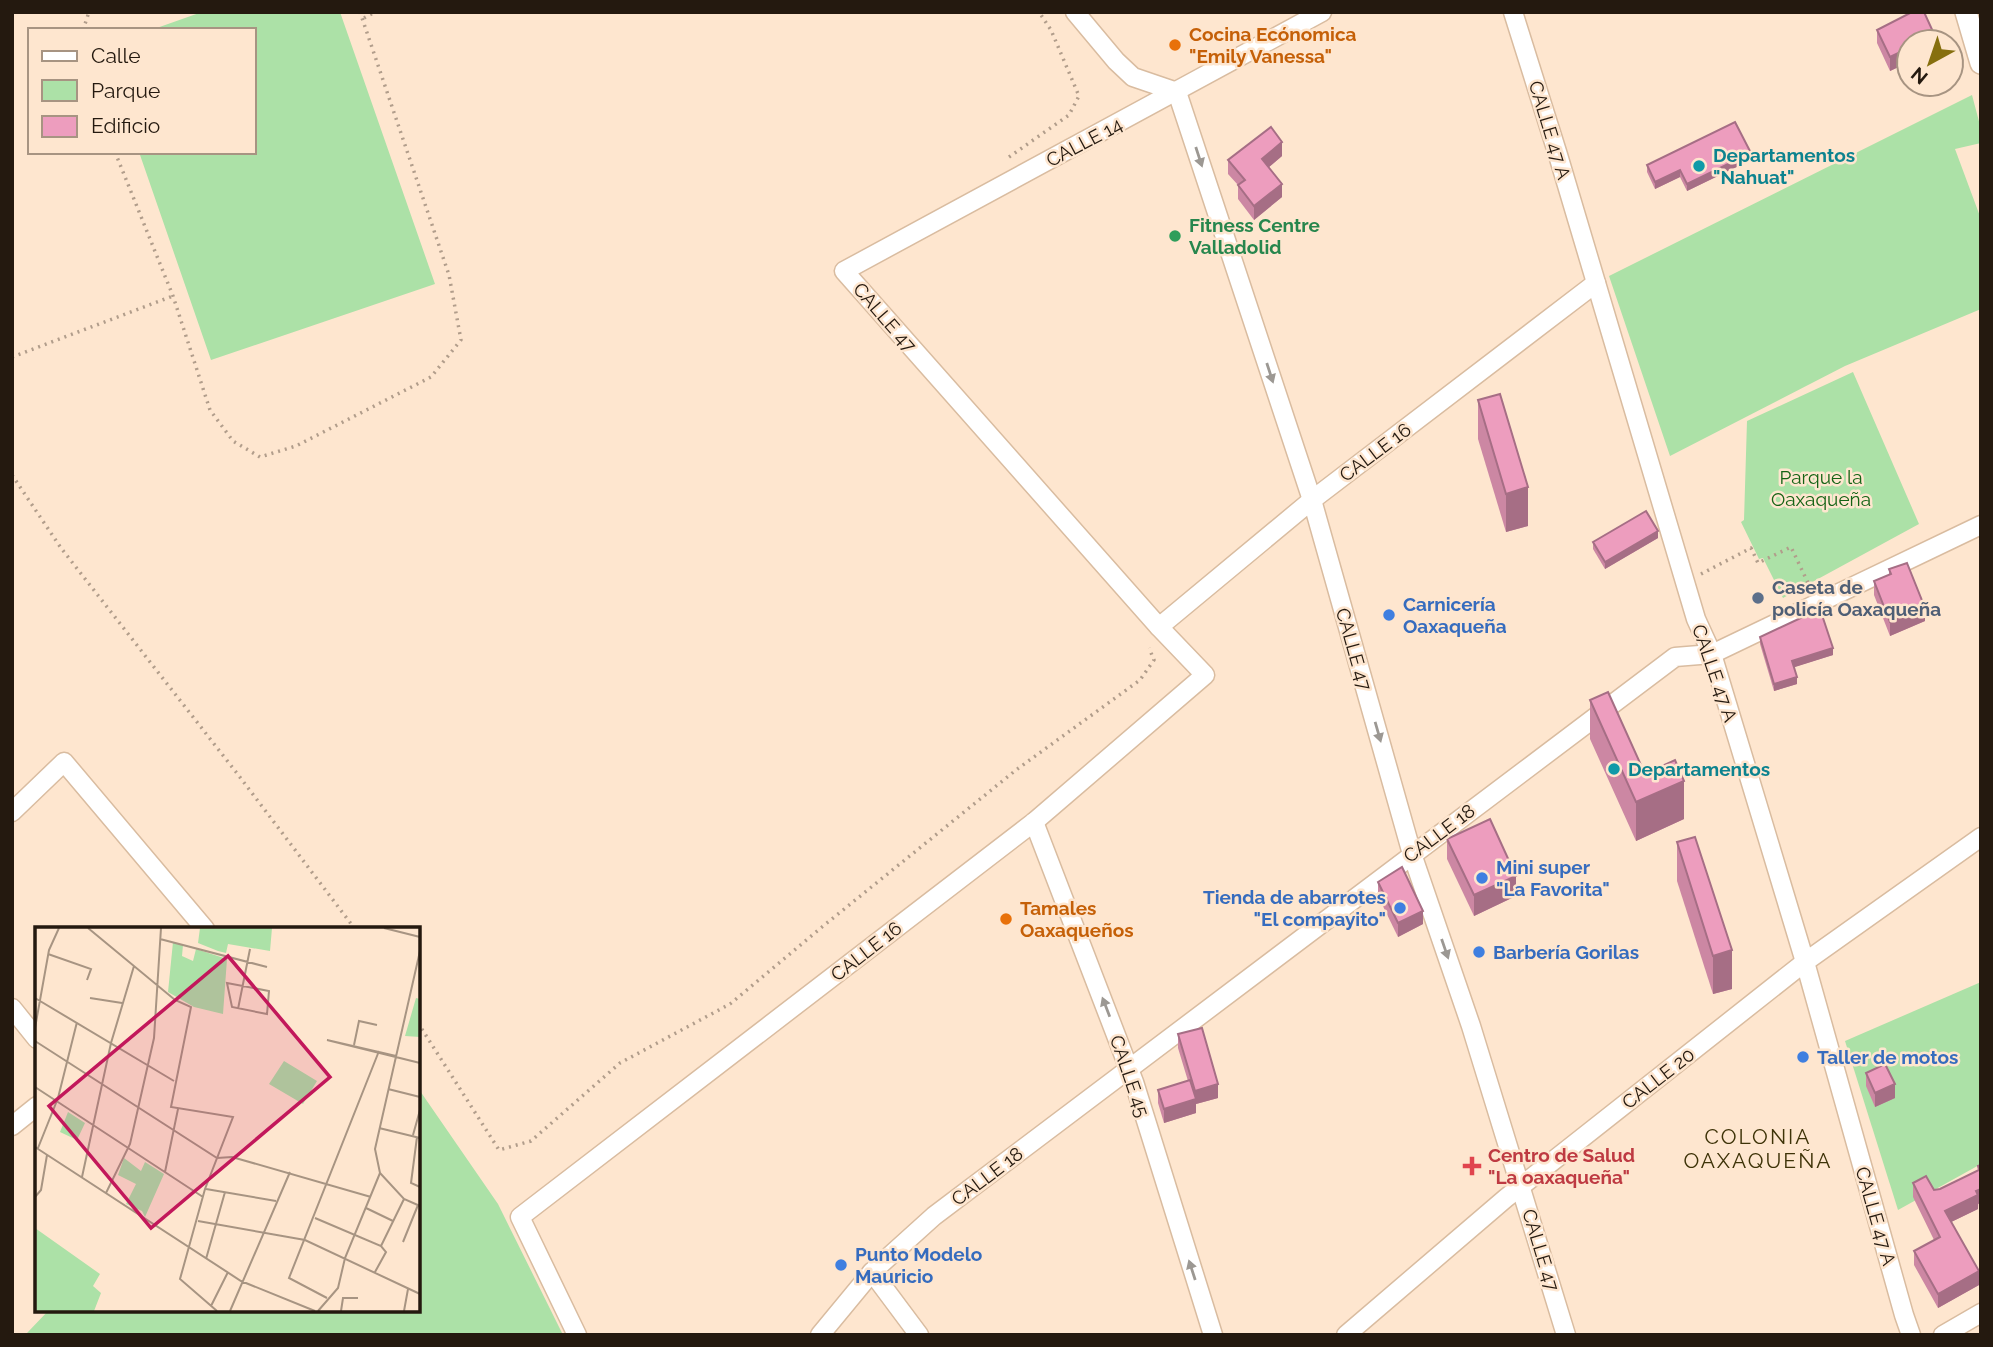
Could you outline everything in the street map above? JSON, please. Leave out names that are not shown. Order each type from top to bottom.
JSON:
[{"type":"street","points":[[1075,12],[1156,103]]},
{"type":"street","name":"CALLE 14","points":[[844,271],[1322,12]]},
{"type":"street","name":"CALLE 47 A","points":[[1513,12],[1696,620],[1712,654],[1805,962],[1911,1335]]},
{"type":"street","points":[[1966,12],[1981,63]]},
{"type":"street","points":[[1133,77],[1177,92]]},
{"type":"street","name":"CALLE 47","points":[[1177,92],[1312,500],[1412,853],[1471,1026],[1566,1335]]},
{"type":"street","name":"CALLE 47","points":[[844,271],[1152,633],[1205,675]]},
{"type":"street","name":"CALLE 16","points":[[1152,633],[1312,500],[1596,283]]},
{"type":"street","name":"CALLE 18","points":[[820,1335],[872,1272],[934,1216],[1675,657],[1712,654],[1981,525]]},
{"type":"street","name":"CALLE 16","points":[[578,1335],[520,1217],[1034,822],[1055,801],[1205,675]]},
{"type":"street","points":[[12,812],[64,762],[203,927]]},
{"type":"street","name":"CALLE 45","points":[[1034,822],[1130,1069],[1213,1335]]},
{"type":"street","name":"CALLE 20","points":[[1346,1335],[1522,1186],[1805,962],[1981,837]]},
{"type":"street","points":[[12,1008],[35,1037]]},
{"type":"street","points":[[12,1126],[35,1108]]},
{"type":"street","points":[[872,1272],[919,1335]]},
{"type":"street","points":[[1943,1335],[1981,1313]]},
{"type":"path","points":[[115,154],[173,296],[210,410],[233,441],[260,457],[296,446],[431,377],[461,340],[449,275],[360,12]]},
{"type":"path","points":[[363,18],[375,12]]},
{"type":"path","points":[[1001,163],[1069,114],[1079,96],[1051,30],[1039,12]]},
{"type":"path","points":[[12,356],[173,296]]},
{"type":"path","points":[[12,475],[61,548],[353,927]]},
{"type":"path","points":[[1686,582],[1751,548],[1758,563],[1791,547],[1818,605]]},
{"type":"path","points":[[420,1026],[499,1150],[531,1141],[620,1063],[730,1004],[1016,770],[1140,680],[1154,660],[1152,633]]},
{"type":"green space","points":[[202,12],[340,12],[435,284],[211,360],[140,154],[256,154],[256,28],[157,28]]},
{"type":"green space","points":[[1972,95],[1981,129],[1981,143],[1955,149],[1981,219],[1981,309],[1845,366],[1670,456],[1609,276]]},
{"type":"green space","name":"Parque la Oaxaqueña","points":[[1853,372],[1919,524],[1783,598],[1763,558],[1759,559],[1741,522],[1744,520],[1747,421]]},
{"type":"green space","points":[[1981,982],[1981,1164],[1898,1210],[1845,1041]]},
{"type":"green space","points":[[420,1091],[498,1204],[563,1335],[28,1335],[47,1312],[420,1312]]},
{"type":"building","points":[[1912,12],[1924,12],[1931,28],[1895,28],[1895,55],[1890,57],[1877,30]]},
{"type":"building","name":"Departamentos \"Nahuat\"","points":[[1735,122],[1751,153],[1687,184],[1680,170],[1655,182],[1647,165]]},
{"type":"building","points":[[1271,127],[1282,142],[1262,159],[1282,184],[1254,206],[1238,185],[1245,180],[1228,160]]},
{"type":"building","points":[[1500,394],[1528,487],[1506,494],[1478,400]]},
{"type":"building","points":[[1646,511],[1658,531],[1605,562],[1593,542]]},
{"type":"building","points":[[1907,563],[1925,608],[1890,622],[1874,581],[1891,574],[1889,569]]},
{"type":"building","points":[[1820,609],[1833,648],[1792,661],[1797,677],[1774,684],[1760,637]]},
{"type":"building","points":[[1608,692],[1645,774],[1675,760],[1684,781],[1636,802],[1590,700]]},
{"type":"building","points":[[1490,819],[1516,876],[1474,895],[1447,839]]},
{"type":"building","points":[[1695,837],[1732,950],[1713,956],[1677,842]]},
{"type":"building","points":[[1402,867],[1423,911],[1398,923],[1378,882]]},
{"type":"building","points":[[1202,1028],[1218,1084],[1195,1091],[1178,1034]]},
{"type":"building","points":[[1885,1064],[1895,1084],[1875,1093],[1866,1073]]},
{"type":"building","points":[[1190,1080],[1196,1099],[1164,1109],[1158,1090]]},
{"type":"building","points":[[1981,1165],[1981,1189],[1976,1191],[1978,1195],[1945,1211],[1979,1271],[1938,1294],[1914,1251],[1940,1237],[1913,1183],[1926,1176],[1934,1190],[1940,1189],[1979,1170],[1978,1166]]},
{"type":"place","name":"Cocina Ecónomica \"Emily Vanessa\"","points":[[1175,45]]},
{"type":"place","name":"Departamentos \"Nahuat\"","points":[[1699,166]]},
{"type":"place","name":"Fitness Centre Valladolid","points":[[1175,236]]},
{"type":"place","name":"Caseta de policía Oaxaqueña","points":[[1758,598]]},
{"type":"place","name":"Carnicería Oaxaqueña","points":[[1389,615]]},
{"type":"place","name":"Departamentos","points":[[1614,769]]},
{"type":"place","name":"Mini super \"La Favorita\"","points":[[1482,878]]},
{"type":"place","name":"Tienda de abarrotes \"El compayito\"","points":[[1400,908]]},
{"type":"place","name":"Tamales Oaxaqueños","points":[[1006,919]]},
{"type":"place","name":"Barbería Gorilas","points":[[1479,952]]},
{"type":"place","name":"Taller de motos","points":[[1803,1057]]},
{"type":"place","name":"Centro de Salud \"La oaxaqueña\"","points":[[1472,1166]]},
{"type":"place","name":"Punto Modelo Mauricio","points":[[841,1265]]},
{"type":"district","name":"COLONIA OAXAQUEÑA","points":[[1758,1148]]}]
